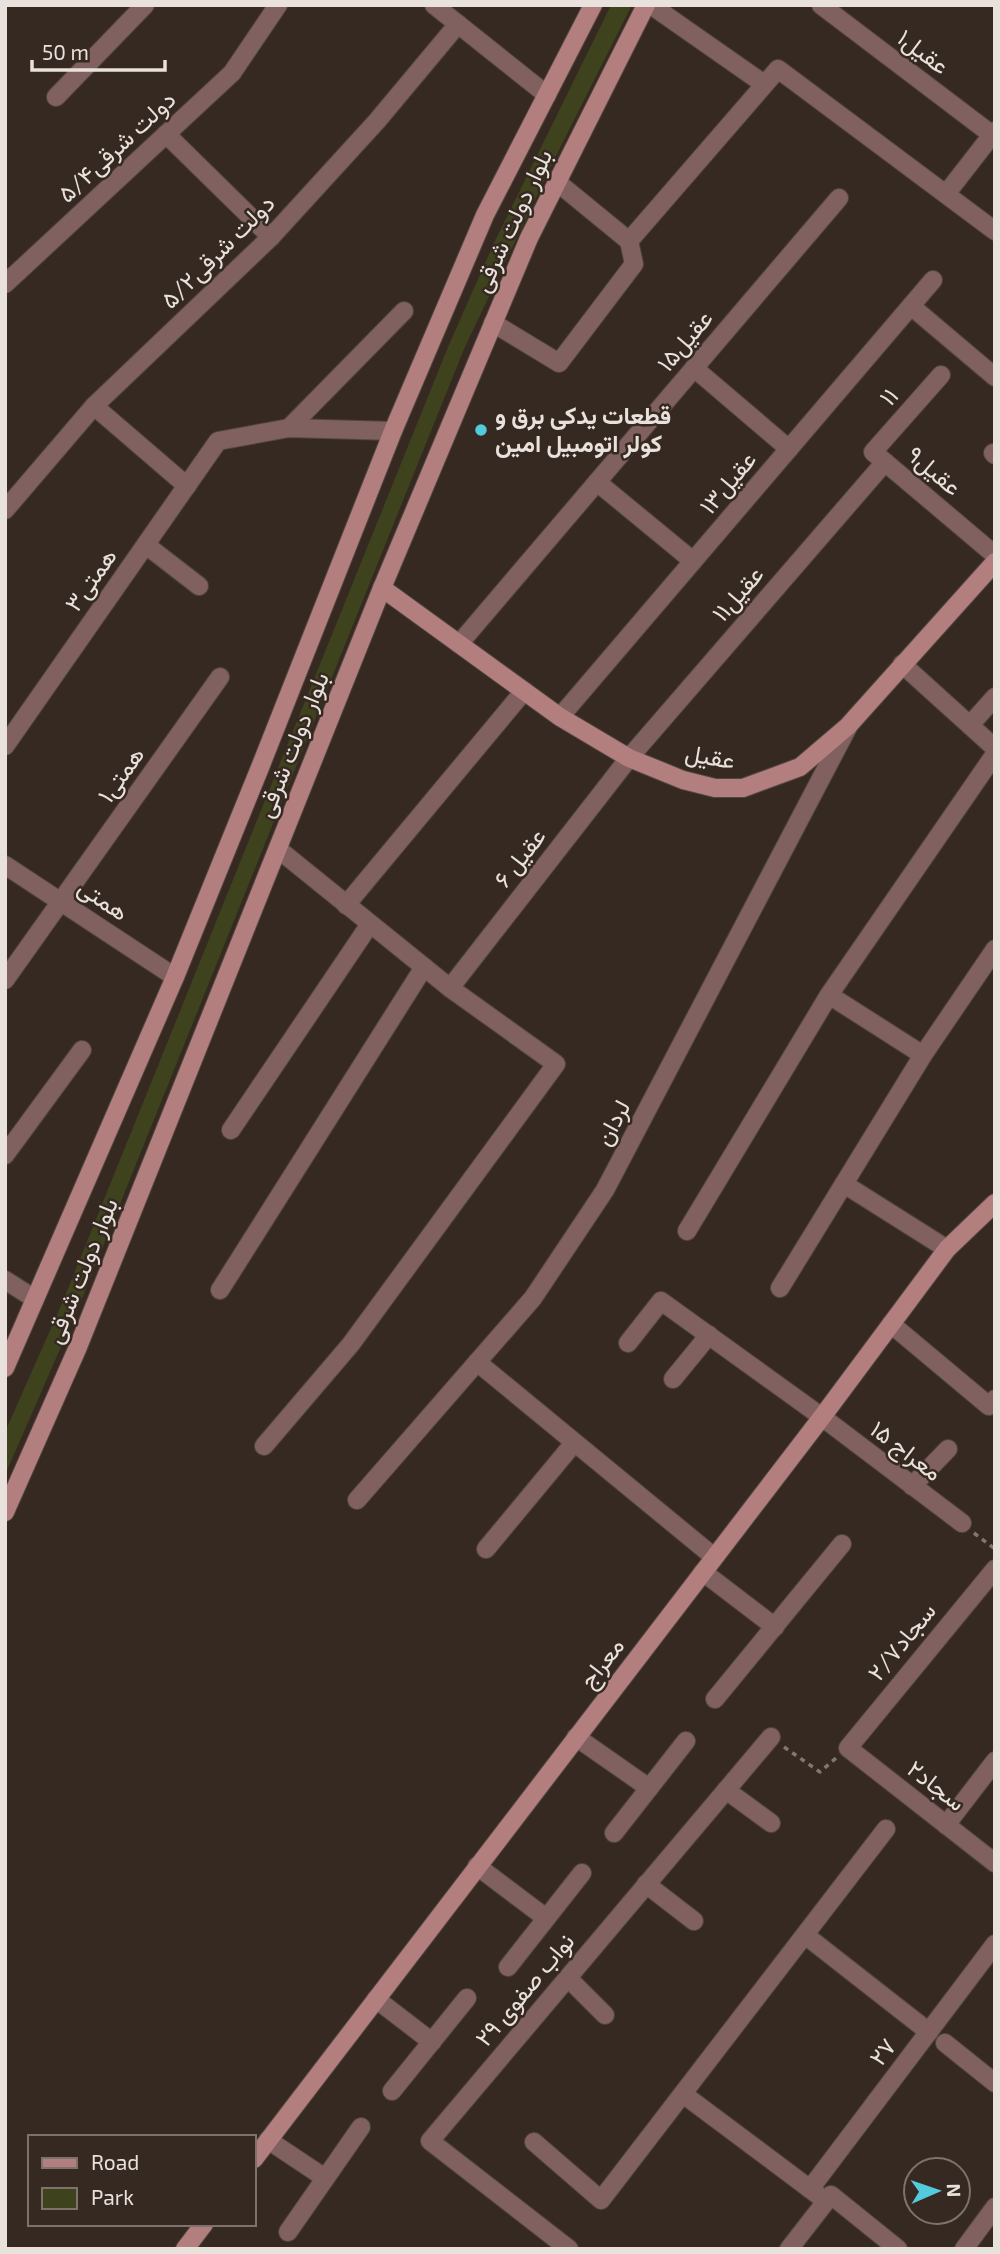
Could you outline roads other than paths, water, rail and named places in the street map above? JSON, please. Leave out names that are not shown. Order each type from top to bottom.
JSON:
[{"type":"main road","name":"بلوار دولت شرقی","points":[[5,1368],[174,977],[393,431],[485,215],[593,5]]},
{"type":"main road","name":"بلوار دولت شرقی","points":[[5,1512],[78,1347],[382,587],[529,238],[648,5]]},
{"type":"main road","name":"عقیل","points":[[382,587],[560,717],[629,758],[684,780],[715,788],[743,788],[800,767],[848,726],[995,562]]},
{"type":"main road","name":"معراج","points":[[256,2156],[822,1417],[947,1249],[995,1203]]},
{"type":"main road","points":[[185,2249],[202,2226]]},
{"type":"street","points":[[56,97],[145,5]]},
{"type":"street","name":"۵/۴دولت شرقی","points":[[5,284],[232,73],[278,5]]},
{"type":"street","points":[[434,5],[547,95]]},
{"type":"street","points":[[648,5],[764,84]]},
{"type":"street","name":"عقیل۱","points":[[821,5],[994,134]]},
{"type":"street","name":"۵/۲دولت شرقی","points":[[5,510],[94,406],[271,237],[377,121],[458,24]]},
{"type":"street","points":[[629,241],[778,69],[995,231]]},
{"type":"street","points":[[166,134],[271,237]]},
{"type":"street","points":[[946,194],[994,134]]},
{"type":"street","points":[[493,323],[559,363],[634,264],[629,241],[557,182]]},
{"type":"street","name":"عقیل۱۵","points":[[459,644],[839,198]]},
{"type":"street","name":"عقیل۱۳","points":[[560,717],[933,280]]},
{"type":"street","points":[[911,306],[995,377]]},
{"type":"street","points":[[289,428],[404,311]]},
{"type":"street","points":[[694,369],[789,449]]},
{"type":"street","name":"۱۱","points":[[879,457],[941,374]]},
{"type":"street","points":[[94,406],[187,486]]},
{"type":"street","points":[[289,428],[393,431]]},
{"type":"street","name":"۳همتی","points":[[5,746],[218,441],[289,428]]},
{"type":"street","name":"عقیل۹","points":[[879,457],[995,555]]},
{"type":"street","name":"عقیل۱۱","points":[[629,758],[879,457]]},
{"type":"street","points":[[597,482],[693,561]]},
{"type":"street","points":[[146,545],[199,586]]},
{"type":"street","points":[[902,664],[995,748]]},
{"type":"street","name":"۱همتی","points":[[5,980],[220,677]]},
{"type":"street","points":[[346,905],[524,691]]},
{"type":"street","points":[[970,725],[995,697]]},
{"type":"street","name":"لردان","points":[[357,1500],[533,1298],[605,1190],[848,726]]},
{"type":"street","points":[[687,1231],[829,995],[995,754]]},
{"type":"street","name":"عقیل ۶","points":[[450,988],[629,758]]},
{"type":"street","points":[[264,1446],[351,1344],[556,1064],[450,988],[278,849]]},
{"type":"street","name":"همتی","points":[[5,864],[174,977]]},
{"type":"street","points":[[230,1130],[370,924]]},
{"type":"street","points":[[780,1288],[923,1055],[995,949]]},
{"type":"street","points":[[220,1290],[424,967]]},
{"type":"street","points":[[829,995],[923,1055]]},
{"type":"street","points":[[5,1155],[82,1051]]},
{"type":"street","points":[[844,1184],[947,1249]]},
{"type":"street","points":[[5,1280],[35,1299]]},
{"type":"street","name":"معراج ۱۵","points":[[628,1343],[661,1301],[822,1417],[962,1523]]},
{"type":"street","points":[[891,1324],[992,1402]]},
{"type":"street","points":[[673,1379],[709,1335]]},
{"type":"street","points":[[477,1362],[714,1557]]},
{"type":"street","points":[[486,1549],[574,1443]]},
{"type":"street","points":[[912,1486],[948,1449]]},
{"type":"street","points":[[715,1699],[842,1544]]},
{"type":"street","name":"سجاد۲/۷","points":[[848,1748],[995,1569]]},
{"type":"street","points":[[703,1572],[775,1627]]},
{"type":"street","points":[[576,1737],[649,1788]]},
{"type":"street","name":"نواب صفوی ۲۹","points":[[569,2249],[430,2141],[771,1737]]},
{"type":"street","points":[[614,1833],[685,1741]]},
{"type":"street","name":"۲سجاد","points":[[848,1748],[995,1863]]},
{"type":"street","points":[[946,1825],[995,1761]]},
{"type":"street","points":[[726,1790],[771,1823]]},
{"type":"street","points":[[534,2142],[601,2200],[886,1829]]},
{"type":"street","points":[[477,1866],[546,1918]]},
{"type":"street","points":[[508,1967],[582,1873]]},
{"type":"street","points":[[646,1884],[694,1921]]},
{"type":"street","points":[[805,1934],[929,2032]]},
{"type":"street","name":"۲۷","points":[[810,2189],[995,1944]]},
{"type":"street","points":[[568,1978],[605,2015]]},
{"type":"street","points":[[392,2091],[467,1998]]},
{"type":"street","points":[[376,2000],[432,2042]]},
{"type":"street","points":[[945,2043],[995,2083]]},
{"type":"street","points":[[683,2094],[810,2189],[828,2198],[898,2249]]},
{"type":"street","points":[[288,2232],[360,2127]]},
{"type":"street","points":[[268,2140],[325,2178]]},
{"type":"street","points":[[789,2249],[828,2198]]},
{"type":"street","points":[[964,2249],[995,2207]]},
{"type":"place","name":"قطعات یدکی برق و کولر اتومبیل امین","points":[[481,430]]}]
